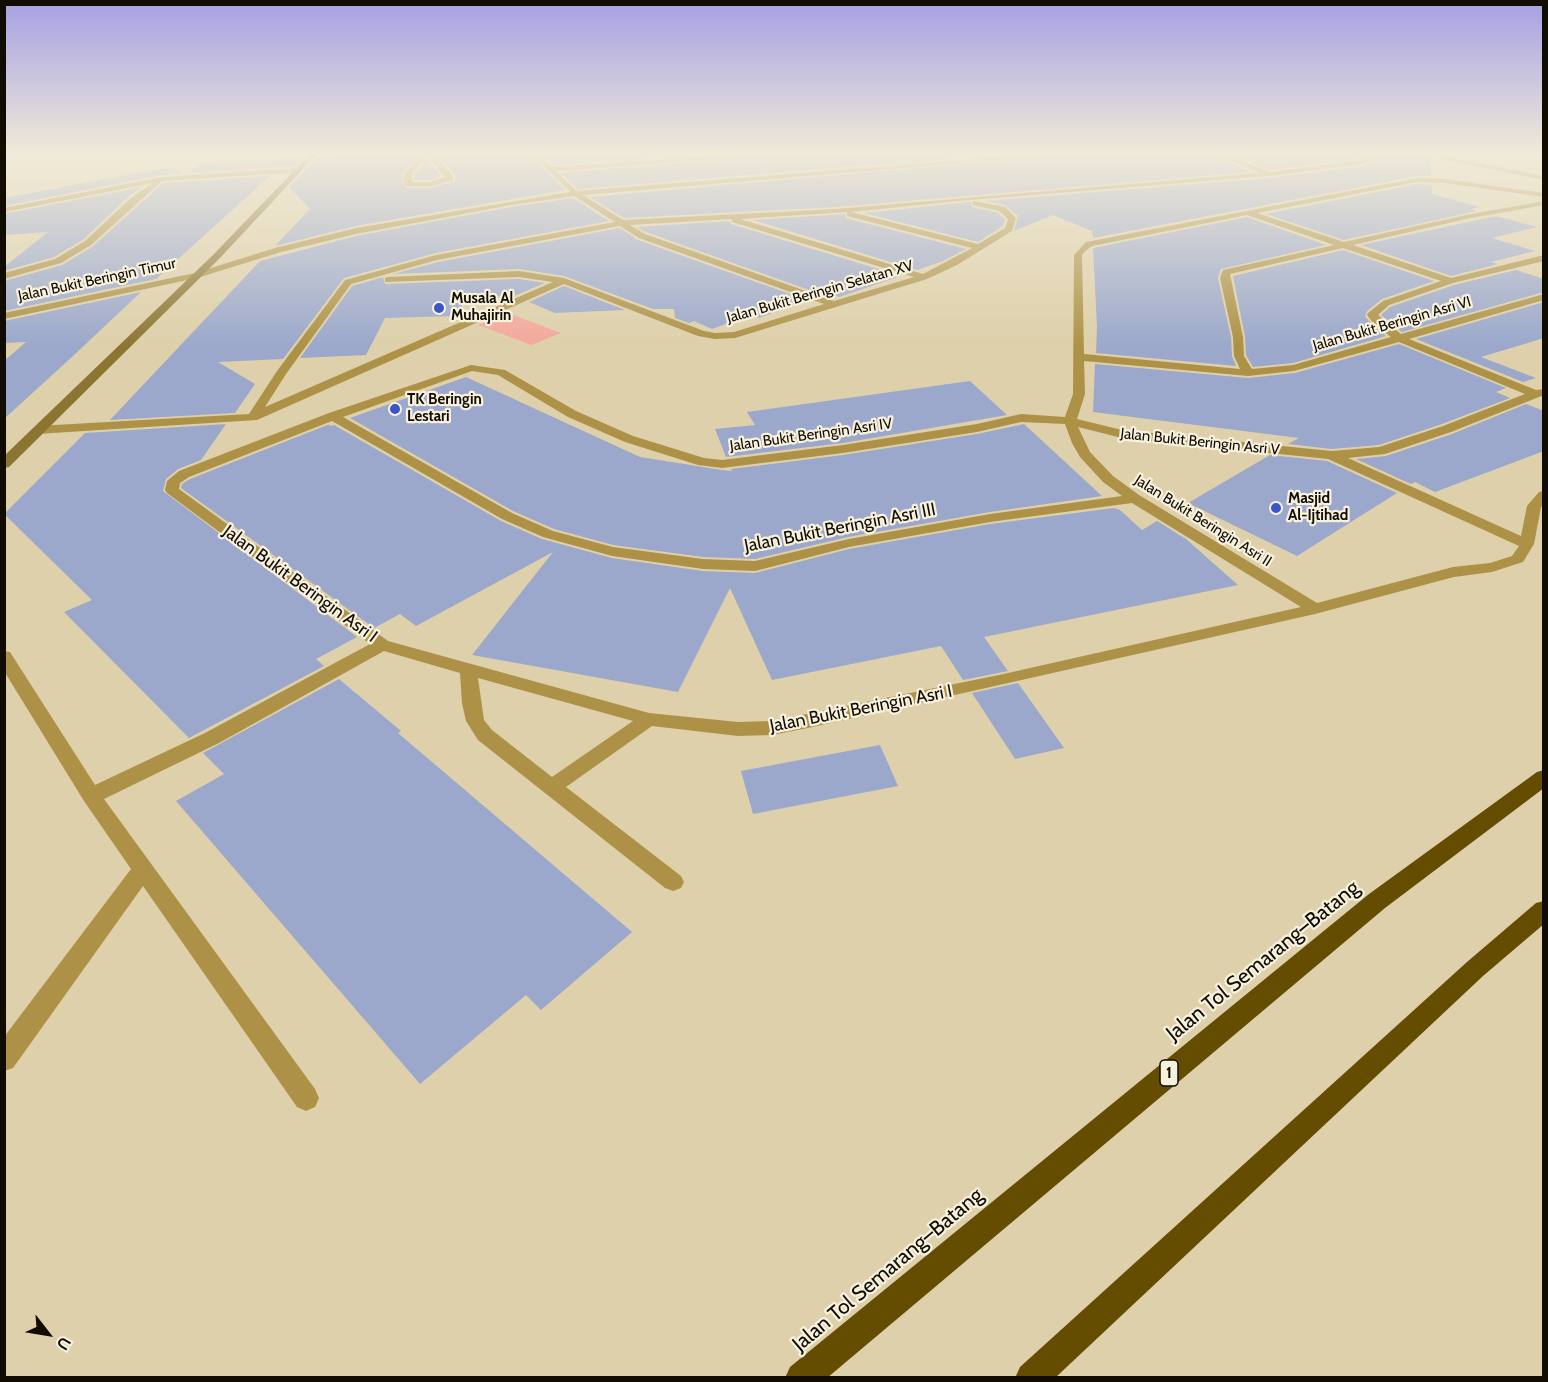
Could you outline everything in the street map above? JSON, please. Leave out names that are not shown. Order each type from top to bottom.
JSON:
[{"type":"highway","name":"Jalan Tol Semarang–Batang","points":[[801,1377],[1377,901],[1544,777]]},
{"type":"highway","points":[[1031,1377],[1475,969],[1544,910]]},
{"type":"street","points":[[4,276],[58,261],[88,243],[115,217]]},
{"type":"street","points":[[4,464],[252,217]]},
{"type":"street","name":"Jalan Bukit Beringin Timur","points":[[4,315],[196,274],[278,250],[424,217]]},
{"type":"street","points":[[612,217],[651,240],[835,305]]},
{"type":"street","points":[[253,417],[281,373],[348,282],[436,258],[622,224],[703,217]]},
{"type":"street","points":[[727,217],[924,278]]},
{"type":"street","points":[[862,217],[979,247]]},
{"type":"street","name":"Jalan Bukit Beringin Selatan XV","points":[[348,282],[519,274],[564,281],[702,334],[735,335],[924,278],[954,263],[1009,228],[1011,217]]},
{"type":"street","points":[[1070,421],[1079,394],[1078,255],[1083,247],[1134,234],[1223,217]]},
{"type":"street","points":[[1260,217],[1450,281]]},
{"type":"street","points":[[1248,373],[1239,356],[1238,337],[1225,278],[1226,272],[1464,217]]},
{"type":"street","points":[[1540,393],[1399,338],[1372,315],[1386,303],[1450,281],[1544,258]]},
{"type":"street","points":[[1531,260],[1544,264]]},
{"type":"street","points":[[37,430],[253,417],[564,281]]},
{"type":"street","name":"Jalan Bukit Beringin Asri VI","points":[[1080,357],[1248,373],[1293,368],[1544,297]]},
{"type":"street","name":"Jalan Bukit Beringin Asri IV","points":[[333,416],[471,368],[501,372],[572,414],[629,439],[703,462],[722,464],[910,439],[1021,418],[1070,421]]},
{"type":"street","name":"Jalan Bukit Beringin Asri V","points":[[1070,421],[1122,434],[1331,455],[1380,451],[1447,429],[1540,393]]},
{"type":"street","name":"Jalan Bukit Beringin Asri I","points":[[333,416],[184,474],[174,481],[172,490],[382,645],[649,719],[738,729],[772,728],[999,681],[1315,609],[1453,572],[1492,567],[1518,559],[1527,544]]},
{"type":"street","name":"Jalan Bukit Beringin Asri III","points":[[333,416],[507,516],[549,534],[612,551],[703,564],[754,566],[849,543],[990,518],[1134,498]]},
{"type":"street","name":"Jalan Bukit Beringin Asri II","points":[[1070,421],[1078,443],[1085,454],[1108,478],[1134,498],[1315,609]]},
{"type":"street","name":"Jalan Bukit Beringin Asri V","points":[[1331,455],[1527,544]]},
{"type":"street","points":[[1527,544],[1534,506],[1544,495]]},
{"type":"street","points":[[91,796],[212,738],[382,645]]},
{"type":"street","points":[[4,656],[91,796],[306,1098]]},
{"type":"street","points":[[469,668],[471,703],[475,721],[485,735],[673,882]]},
{"type":"street","points":[[552,787],[649,719]]},
{"type":"street","points":[[4,1059],[143,869]]},
{"type":"shaded area","points":[[508,313],[561,333],[531,345],[478,325]]},
{"type":"building","points":[[4,217],[106,217],[84,239],[54,257],[4,271],[4,267],[48,232],[4,235]]},
{"type":"building","points":[[125,217],[224,217],[156,279],[4,311],[4,281],[62,265],[92,247]]},
{"type":"building","points":[[302,217],[405,217],[355,226],[275,246]]},
{"type":"building","points":[[455,217],[604,217],[609,221],[436,253],[344,278],[283,359],[218,362],[255,384],[235,413],[110,420],[260,261],[356,236]]},
{"type":"building","points":[[846,217],[966,249],[943,261],[917,270],[753,220]]},
{"type":"building","points":[[882,217],[1002,217],[1005,220],[1003,226],[978,242]]},
{"type":"building","points":[[1018,217],[1047,217],[1014,231]]},
{"type":"building","points":[[1059,217],[1200,217],[1093,238],[1092,231]]},
{"type":"building","points":[[1245,217],[1326,245],[1221,269],[1218,278],[1231,337],[1232,356],[1236,366],[1096,353],[1093,248]]},
{"type":"building","points":[[1276,217],[1447,217],[1344,240]]},
{"type":"building","points":[[1489,217],[1502,217],[1537,227],[1492,238],[1535,251],[1491,262],[1498,264],[1451,276],[1361,245]]},
{"type":"building","points":[[729,221],[731,224],[901,276],[839,297],[827,293],[823,295],[637,227]]},
{"type":"building","points":[[620,228],[638,240],[807,300],[759,318],[751,315],[712,329],[694,321],[689,323],[675,318],[674,309],[653,309],[564,276],[519,269],[393,274],[438,262]]},
{"type":"building","points":[[1343,250],[1434,281],[1382,299],[1367,311],[1365,316],[1386,336],[1293,363],[1253,367],[1246,355],[1245,337],[1233,276]]},
{"type":"building","points":[[1516,270],[1544,279],[1544,292],[1402,332],[1381,315],[1390,307],[1454,285]]},
{"type":"building","points":[[383,277],[385,284],[519,279],[545,283],[514,296],[466,297],[458,316],[385,318],[366,355],[300,358],[352,286]]},
{"type":"building","points":[[564,286],[625,310],[555,313],[529,302]]},
{"type":"building","points":[[141,292],[4,419],[4,361],[26,342],[4,343],[4,321]]},
{"type":"building","points":[[1544,302],[1544,338],[1481,357],[1536,378],[1523,382],[1416,339]]},
{"type":"building","points":[[1399,344],[1506,388],[1496,392],[1510,398],[1379,445],[1332,449],[1288,444],[1299,438],[1093,412],[1095,364],[1248,378],[1295,373]]},
{"type":"building","points":[[466,377],[640,457],[732,471],[731,469],[843,455],[977,434],[1024,424],[1102,496],[990,512],[848,537],[755,559],[703,557],[613,545],[554,529],[513,511],[350,418]]},
{"type":"building","points":[[970,381],[1007,415],[843,443],[726,457],[715,429],[755,425],[747,412]]},
{"type":"building","points":[[1526,404],[1544,411],[1544,451],[1435,492],[1415,482],[1411,484],[1356,459],[1386,456],[1452,434]]},
{"type":"building","points":[[226,424],[201,460],[178,469],[166,479],[163,491],[357,637],[316,659],[324,666],[189,738],[64,612],[92,600],[4,514],[85,433]]},
{"type":"building","points":[[330,424],[329,426],[334,425],[501,521],[542,539],[612,558],[703,571],[755,573],[849,549],[990,524],[1114,508],[1120,510],[1142,530],[1157,521],[1186,539],[1238,585],[984,637],[1008,671],[963,680],[941,646],[772,680],[730,588],[678,692],[472,655],[553,552],[416,626],[400,614],[374,628],[181,488],[182,484],[190,479]]},
{"type":"building","name":"Masjid Al-Ijtihad","points":[[1270,455],[1327,461],[1397,493],[1297,556],[1188,503]]},
{"type":"building","points":[[339,679],[401,731],[398,733],[632,932],[541,1010],[526,995],[420,1084],[176,801],[224,774],[203,753]]},
{"type":"building","points":[[1018,683],[1064,748],[1015,759],[972,693]]},
{"type":"building","points":[[880,745],[898,786],[753,814],[741,771]]},
{"type":"place","name":"Musala Al Muhajirin","points":[[439,308]]},
{"type":"place","name":"TK Beringin Lestari","points":[[395,409]]},
{"type":"place","name":"Masjid Al-Ijtihad","points":[[1276,508]]}]
